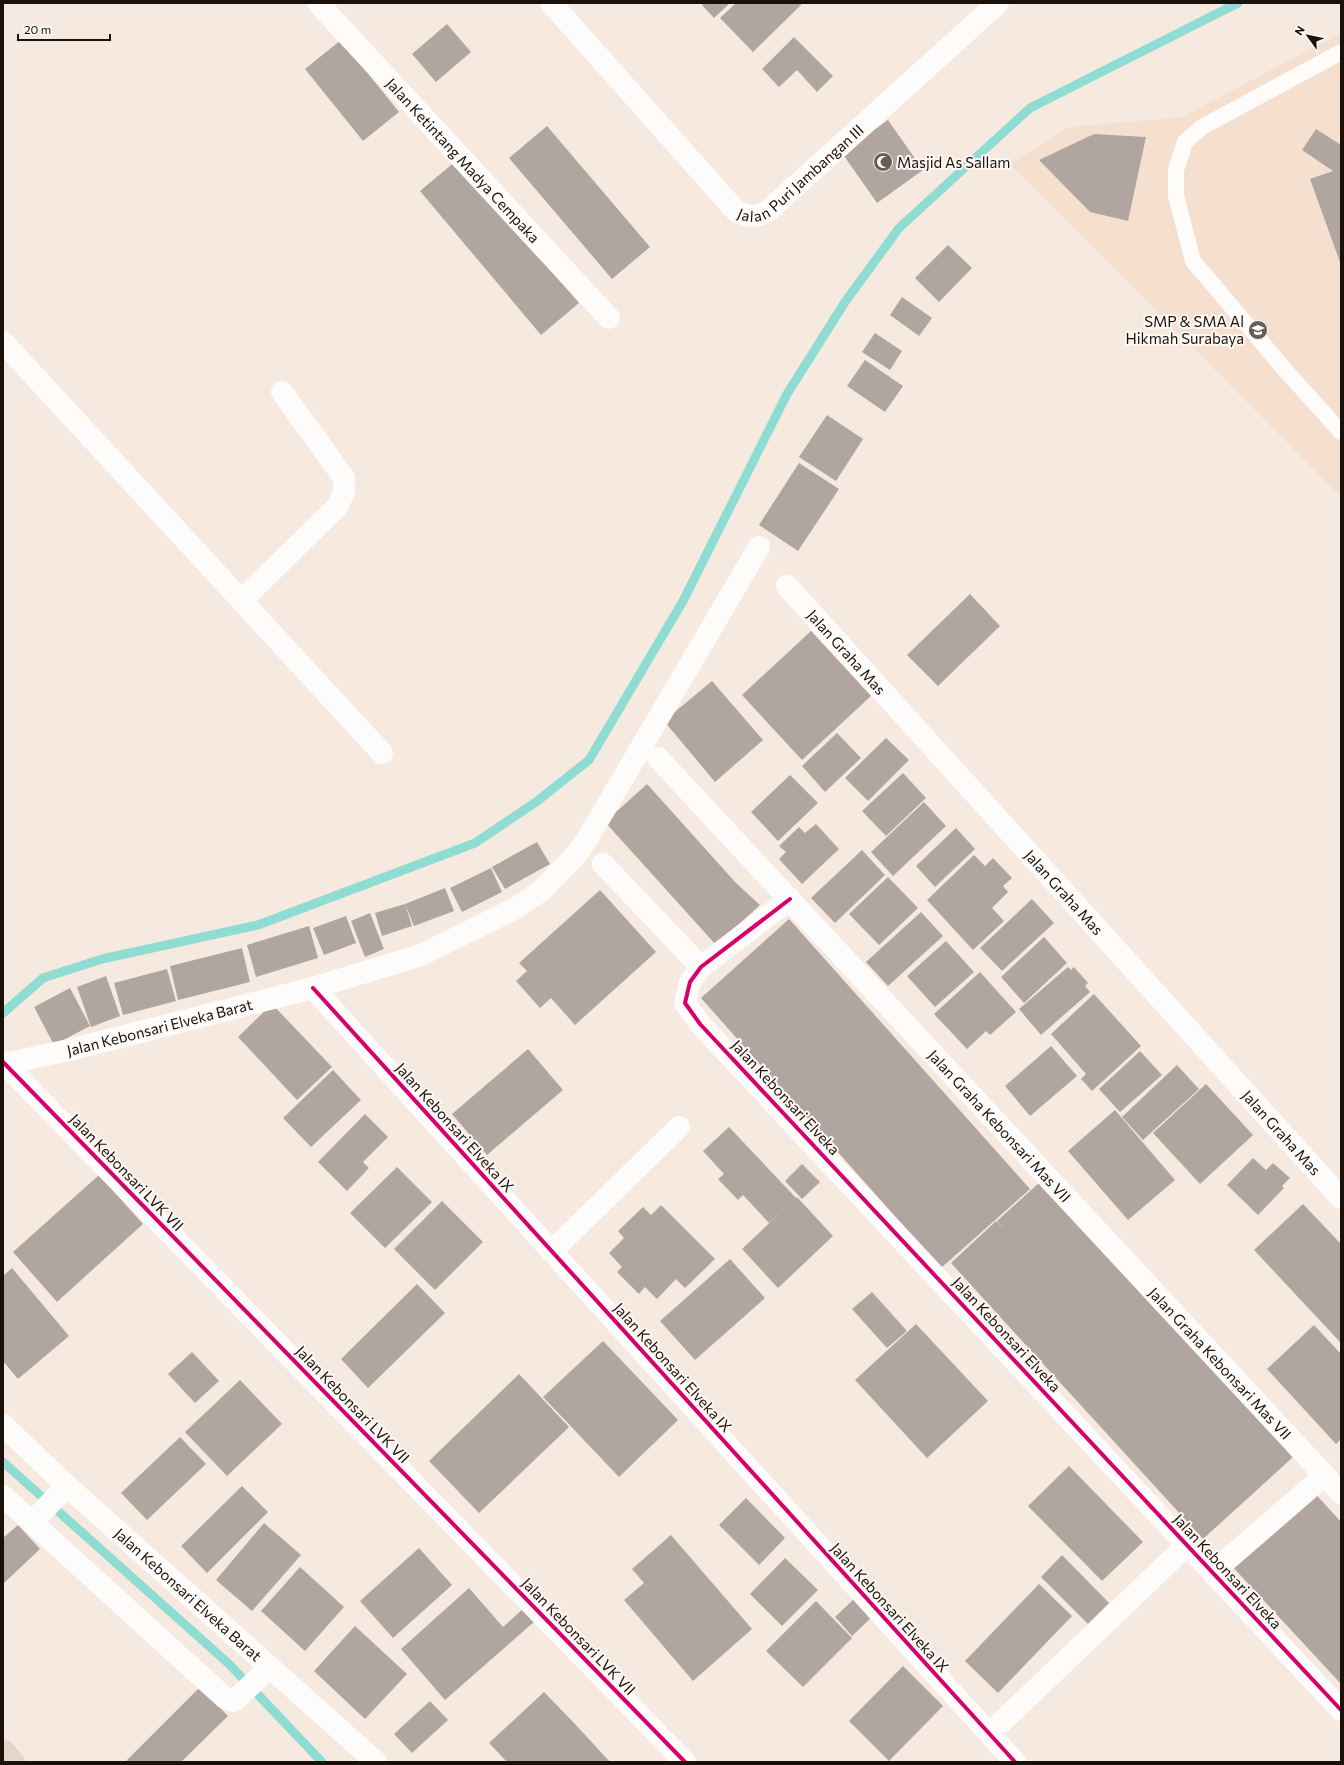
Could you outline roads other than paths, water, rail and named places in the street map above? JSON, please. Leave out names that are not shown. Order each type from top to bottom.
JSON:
[{"type":"highway","points":[[3,1750],[14,1762]]},
{"type":"street","name":"Jalan Ketintang Madya Cempaka","points":[[318,3],[609,318]]},
{"type":"street","name":"Jalan Puri Jambangan III","points":[[551,3],[736,211],[753,216],[761,215],[768,211],[998,3]]},
{"type":"street","points":[[3,342],[382,752]]},
{"type":"street","points":[[242,600],[337,507],[344,492],[344,478],[282,392]]},
{"type":"street","name":"Jalan Kebonsari Elveka Barat","points":[[4,1063],[73,1049],[313,988],[421,955],[516,908],[541,891],[576,855],[592,831],[759,547]]},
{"type":"street","name":"Jalan Graha Mas","points":[[788,586],[1341,1198]]},
{"type":"street","name":"Jalan Graha Kebonsari Mas VII","points":[[658,758],[1341,1493]]},
{"type":"street","points":[[603,864],[701,967]]},
{"type":"street","name":"Jalan Kebonsari Elveka","points":[[790,899],[701,967],[690,982],[685,1003],[700,1024],[1188,1544],[1341,1710]]},
{"type":"street","name":"Jalan Kebonsari Elveka IX","points":[[313,988],[1015,1762]]},
{"type":"street","name":"Jalan Kebonsari LVK VII","points":[[4,1063],[685,1762]]},
{"type":"street","points":[[552,1252],[680,1127]]},
{"type":"street","name":"Jalan Kebonsari Elveka Barat","points":[[3,1425],[48,1505],[376,1762]]},
{"type":"street","points":[[1213,1572],[1325,1475]]},
{"type":"street","points":[[3,1496],[48,1505],[225,1698],[234,1701],[264,1673]]},
{"type":"street","name":"Jalan Kebonsari Elveka","points":[[989,1734],[1188,1544]]},
{"type":"lane","points":[[1341,52],[1202,127],[1185,142],[1176,170],[1176,196],[1193,261],[1286,372],[1341,432]]},
{"type":"waterway","points":[[3,1013],[43,978],[102,959],[258,925],[475,843],[536,802],[589,760],[683,601],[787,394],[845,302],[899,228],[1030,108],[1238,3]]},
{"type":"waterway","points":[[3,1462],[229,1664],[322,1762]]},
{"type":"place","name":"Masjid As Sallam","points":[[883,162]]},
{"type":"place","name":"SMP & SMA Al Hikmah Surabaya","points":[[1258,330]]}]
